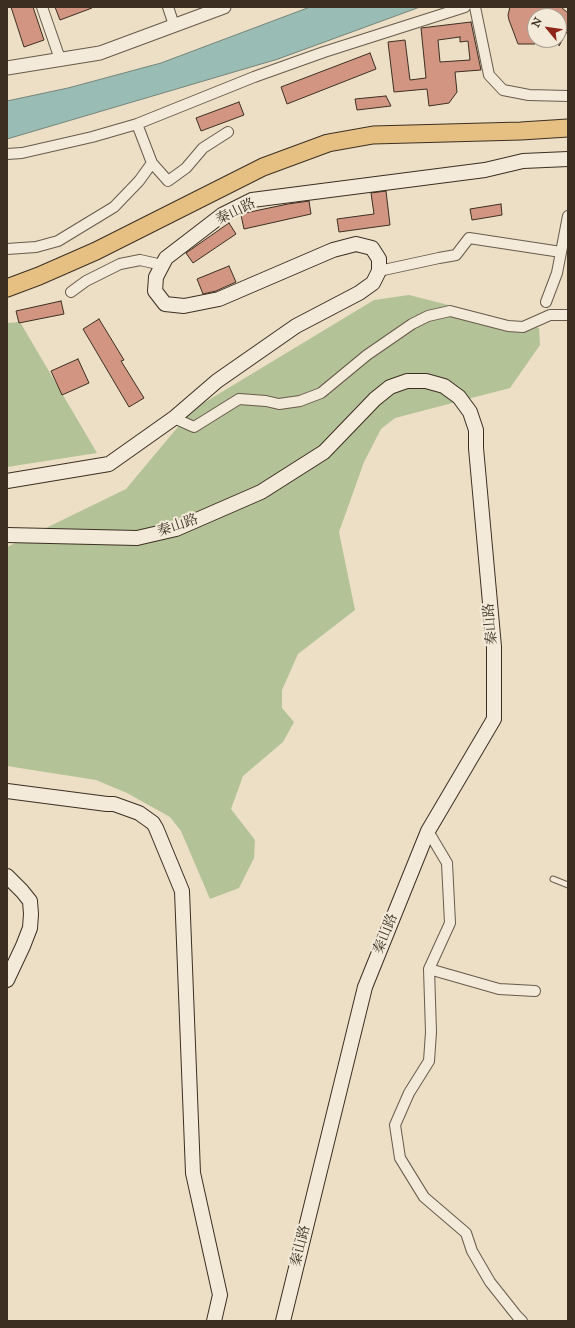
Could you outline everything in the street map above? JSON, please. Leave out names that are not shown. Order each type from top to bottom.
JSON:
[{"type":"highway","points":[[7,278],[92,242],[259,158],[326,133],[372,125],[568,119]]},
{"type":"highway","points":[[7,288],[39,276],[96,251],[263,167],[328,143],[373,134],[521,131],[568,128]]},
{"type":"main road","name":"秦山路","points":[[379,271],[379,259],[372,248],[356,244],[333,250],[219,299],[184,306],[165,304],[155,291],[156,277],[166,258],[222,215],[252,200],[485,170],[523,161],[568,159]]},
{"type":"main road","points":[[7,481],[109,464],[174,418],[217,382],[296,326],[359,293],[373,283],[379,271]]},
{"type":"main road","name":"秦山路","points":[[7,535],[137,538],[176,529],[261,492],[324,452],[375,399],[390,388],[407,381],[426,381],[444,386],[459,397],[470,412],[476,430],[476,448],[494,647],[494,719],[428,831],[365,987],[283,1321]]},
{"type":"main road","points":[[7,791],[114,804],[139,813],[156,828],[182,891],[193,1173],[220,1296],[214,1321]]},
{"type":"main road","points":[[7,876],[30,901],[31,914],[30,928],[7,980]]},
{"type":"street","points":[[42,7],[60,60]]},
{"type":"street","points":[[168,7],[174,25]]},
{"type":"street","points":[[7,68],[100,53],[224,7]]},
{"type":"street","points":[[7,154],[22,154],[92,137],[137,124],[254,77],[296,62],[465,7]]},
{"type":"street","points":[[475,7],[489,75],[503,90],[529,95],[568,96]]},
{"type":"street","points":[[137,124],[152,163],[168,181],[186,168],[203,148],[228,132]]},
{"type":"street","points":[[7,249],[36,248],[64,238],[114,207],[139,181],[152,163]]},
{"type":"street","points":[[546,302],[557,273],[568,216]]},
{"type":"street","points":[[379,271],[456,255],[469,238],[561,252]]},
{"type":"street","points":[[71,292],[86,281],[120,264],[140,260],[162,265]]},
{"type":"street","points":[[174,418],[194,427],[239,399],[266,401],[279,404],[300,401],[320,393],[367,355],[412,324],[428,316],[450,311],[508,326],[524,327],[550,315],[568,315]]},
{"type":"street","points":[[428,831],[447,863],[450,923],[429,969],[431,1032],[429,1061],[409,1093],[395,1125],[400,1158],[424,1197],[466,1234],[472,1251],[490,1282],[522,1321]]},
{"type":"street","points":[[429,969],[499,989],[535,991]]},
{"type":"lane","points":[[553,879],[568,885]]},
{"type":"green space","points":[[409,295],[539,328],[540,345],[510,388],[395,418],[381,429],[364,462],[339,532],[355,610],[298,654],[282,690],[282,708],[294,722],[283,742],[243,776],[231,809],[255,840],[254,858],[239,888],[210,899],[181,831],[170,817],[127,793],[96,780],[7,766],[7,547],[126,489],[192,410],[374,300]]},
{"type":"green space","points":[[20,322],[97,453],[7,467],[7,323]]},
{"type":"water","points":[[310,7],[420,7],[278,59],[7,139],[7,101],[68,88],[161,63]]},
{"type":"building","points":[[11,7],[33,7],[44,40],[24,47]]},
{"type":"building","points":[[55,7],[92,7],[92,8],[60,20]]},
{"type":"building","points":[[510,7],[562,8],[527,8],[527,44],[518,44],[508,15]]},
{"type":"building","points":[[567,12],[568,13],[567,32]]},
{"type":"building","points":[[471,22],[481,70],[455,72],[457,92],[449,103],[429,106],[427,89],[394,92],[388,42],[405,40],[410,80],[426,78],[421,28]],"holes":[[[460,37],[460,42],[468,41],[470,60],[440,62],[438,40]]]},
{"type":"building","points":[[370,53],[376,69],[287,104],[281,87]]},
{"type":"building","points":[[386,96],[391,106],[357,110],[355,99]]},
{"type":"building","points":[[239,102],[244,115],[201,131],[196,118]]},
{"type":"building","points":[[386,191],[390,225],[339,232],[337,219],[374,214],[371,193]]},
{"type":"building","points":[[309,201],[311,214],[244,229],[241,215],[245,213]]},
{"type":"building","points":[[501,204],[502,215],[472,220],[470,209]]},
{"type":"building","points":[[229,223],[236,234],[193,263],[186,253]]},
{"type":"building","points":[[229,266],[236,282],[216,291],[203,294],[197,279]]},
{"type":"building","points":[[61,301],[64,314],[19,323],[16,311]]},
{"type":"building","points":[[99,319],[124,360],[121,361],[144,398],[129,407],[83,329]]},
{"type":"building","points":[[78,359],[89,383],[62,395],[51,371]]}]
